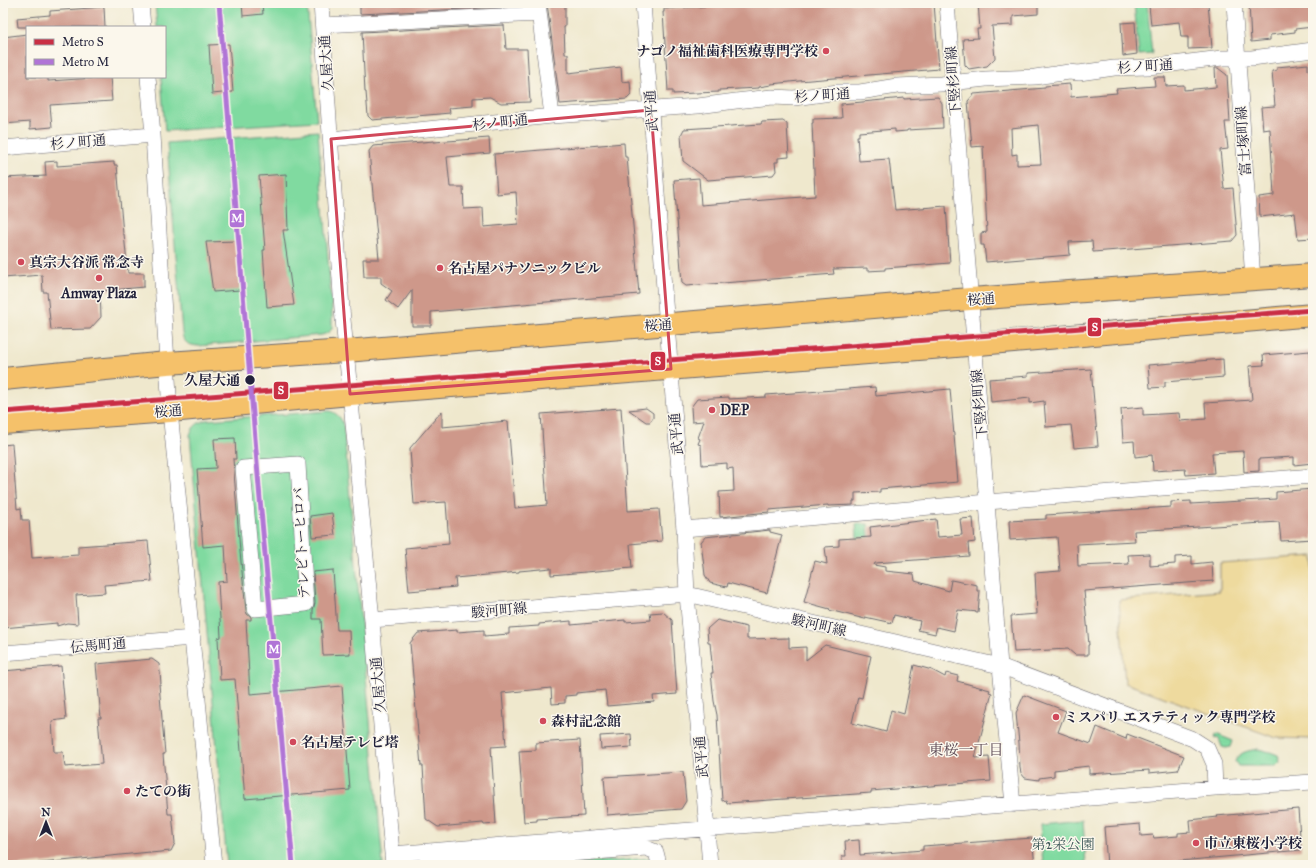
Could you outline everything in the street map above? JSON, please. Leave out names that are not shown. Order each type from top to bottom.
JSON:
[{"type":"highway","name":"桜通","points":[[3,379],[167,363],[346,351],[970,299],[1313,275]]},
{"type":"highway","name":"桜通","points":[[3,423],[170,411],[350,394],[671,369],[1313,315]]},
{"type":"street","points":[[141,3],[143,26]]},
{"type":"street","name":"久屋大通","points":[[321,3],[342,309],[372,620],[393,860]]},
{"type":"street","name":"武平通","points":[[643,3],[684,528],[687,594],[710,865]]},
{"type":"street","name":"下竪杉町線","points":[[947,3],[952,82],[1000,666],[1013,805]]},
{"type":"street","name":"富士塚町線","points":[[1234,3],[1252,280]]},
{"type":"street","points":[[323,26],[539,8],[552,116]]},
{"type":"street","name":"杉ノ町通","points":[[331,139],[552,116],[698,106],[772,97],[794,98],[838,92],[860,92],[897,86],[1035,77],[1114,68],[1148,67],[1215,58],[1274,56],[1313,50]]},
{"type":"street","points":[[148,78],[170,411],[214,865]]},
{"type":"street","name":"杉ノ町通","points":[[3,148],[153,136]]},
{"type":"street","name":"テレビトーヒロバ","points":[[298,464],[306,604],[255,609],[243,468],[298,464]]},
{"type":"street","points":[[684,528],[1313,476]]},
{"type":"street","name":"駿河町線","points":[[372,620],[687,594],[1000,666],[1193,739],[1207,748],[1214,764],[1215,788]]},
{"type":"street","name":"伝馬町通","points":[[3,653],[193,638]]},
{"type":"street","points":[[393,860],[708,830],[1215,788],[1313,782]]},
{"type":"street","points":[[429,865],[646,848],[656,852],[658,860]]},
{"type":"highlighted area","points":[[651,110],[671,369],[350,394],[331,139]]},
{"type":"green space","points":[[155,3],[307,3],[317,121],[165,131],[161,78],[166,78],[166,26],[157,26]]},
{"type":"green space","points":[[1134,3],[1147,3],[1152,54],[1139,55]]},
{"type":"green space","points":[[318,131],[332,310],[332,329],[328,333],[322,335],[198,346],[187,343],[182,333],[167,143]]},
{"type":"green space","points":[[330,411],[339,416],[344,428],[383,865],[227,865],[190,435],[192,429],[196,425],[206,420]]},
{"type":"green space","points":[[856,524],[868,524],[871,563],[859,564]]},
{"type":"green space","points":[[1216,734],[1233,741],[1231,747],[1222,747],[1219,739],[1215,737]]},
{"type":"green space","points":[[1258,749],[1278,755],[1280,762],[1276,766],[1238,766],[1235,761],[1240,755],[1245,752]]},
{"type":"green space","name":"第2栄公園","points":[[1083,820],[1086,865],[1043,865],[1040,824]]},
{"type":"green space","points":[[660,857],[661,865],[551,865],[615,861]]},
{"type":"sand","points":[[1313,556],[1313,739],[1276,738],[1125,683],[1119,600],[1220,591],[1220,563]]},
{"type":"building","points":[[242,3],[262,3],[263,14],[243,16]]},
{"type":"building","points":[[360,3],[503,3],[504,7],[360,14]]},
{"type":"building","points":[[547,3],[565,3],[565,54],[568,54],[568,73],[621,67],[622,82],[630,81],[631,95],[627,99],[560,104]]},
{"type":"building","points":[[757,3],[934,3],[939,69],[799,81],[771,84],[759,88],[719,90],[719,92],[673,94],[673,91],[668,91],[664,9]]},
{"type":"building","points":[[978,3],[1038,3],[1038,14],[1013,16],[1013,25],[992,26],[995,58],[987,66],[969,69],[965,65],[963,39],[978,38],[977,29],[980,29]]},
{"type":"building","points":[[1208,3],[1212,48],[1188,49],[1188,37],[1181,37],[1179,22],[1151,25],[1149,6]]},
{"type":"building","points":[[1249,3],[1313,3],[1313,27],[1295,29],[1295,32],[1270,35],[1270,40],[1251,42]]},
{"type":"building","points":[[104,7],[105,26],[18,27],[17,18],[50,15],[50,11]]},
{"type":"building","points":[[1135,22],[1137,54],[1123,56],[1121,23]]},
{"type":"building","points":[[504,25],[506,49],[527,49],[530,102],[501,103],[490,97],[473,98],[473,106],[449,108],[450,113],[372,120],[368,116],[365,92],[362,32]]},
{"type":"building","points":[[26,34],[26,78],[48,78],[48,81],[110,78],[112,101],[50,105],[52,127],[30,129],[30,122],[3,124],[3,37]]},
{"type":"building","points":[[229,44],[233,92],[212,94],[209,45]]},
{"type":"building","points":[[1308,64],[1308,70],[1313,69],[1313,238],[1298,239],[1295,213],[1260,217],[1259,197],[1274,195],[1270,129],[1263,130],[1261,107],[1275,106],[1272,71],[1277,70],[1277,67]]},
{"type":"building","points":[[1215,68],[1218,68],[1227,75],[1230,122],[1225,122],[1228,149],[1220,150],[1224,189],[1233,188],[1237,235],[1232,241],[1093,252],[1092,241],[1069,242],[1070,255],[986,262],[984,245],[981,245],[981,233],[987,232],[983,146],[972,147],[968,101],[974,94],[1045,88],[1045,86],[1070,84],[1071,97],[1117,93],[1116,89],[1155,86],[1154,77],[1165,77],[1166,86],[1184,85],[1184,90],[1216,87]],"holes":[[[1038,125],[1041,164],[1017,165],[1017,154],[1012,155],[1011,128]]]},
{"type":"building","points":[[938,97],[942,103],[943,128],[895,132],[895,129],[859,132],[859,136],[857,136],[859,161],[889,159],[895,210],[946,206],[950,263],[885,268],[885,270],[867,271],[867,268],[833,269],[834,274],[686,286],[682,283],[674,180],[699,178],[701,205],[815,196],[813,119],[842,118],[841,104],[904,98]]},
{"type":"building","points":[[783,121],[787,124],[789,157],[778,158],[778,162],[775,162],[776,171],[773,175],[708,180],[683,161],[681,135],[684,129],[761,124],[762,122]]},
{"type":"building","points":[[489,138],[490,153],[447,157],[450,187],[463,187],[464,209],[483,208],[484,227],[518,224],[516,192],[497,194],[494,154],[624,143],[625,157],[627,157],[639,294],[431,312],[431,326],[412,326],[412,290],[398,309],[386,300],[392,291],[381,283],[381,277],[364,277],[363,259],[379,259],[369,151],[373,146]]},
{"type":"building","points":[[57,161],[57,166],[114,162],[114,165],[117,165],[128,273],[144,273],[144,287],[100,291],[101,317],[90,329],[51,330],[47,292],[43,292],[42,275],[3,278],[3,178],[46,176],[45,162]]},
{"type":"building","points":[[286,174],[288,230],[283,230],[294,305],[267,307],[263,250],[265,250],[259,176]]},
{"type":"building","points":[[237,241],[240,290],[213,292],[206,242]]},
{"type":"building","points":[[1310,351],[1313,393],[1313,463],[1294,465],[1294,457],[1259,459],[1259,471],[1244,472],[1243,451],[1212,453],[1214,473],[1186,475],[1185,469],[1153,471],[1152,455],[1135,457],[1134,441],[1123,442],[1121,409],[1143,407],[1143,415],[1179,413],[1180,421],[1206,419],[1205,403],[1252,400],[1249,366],[1264,365],[1263,355]]},
{"type":"building","points":[[1223,359],[1224,377],[1165,382],[1165,387],[1150,388],[1148,365]]},
{"type":"building","points":[[1091,369],[1098,446],[1074,448],[1071,425],[1046,427],[1044,401],[1030,403],[1030,398],[991,402],[989,379],[1028,376],[1028,373]]},
{"type":"building","points":[[875,387],[876,396],[950,389],[958,482],[880,489],[880,492],[855,493],[855,501],[853,501],[853,505],[828,505],[769,510],[769,512],[720,517],[719,492],[734,491],[733,468],[727,469],[727,463],[702,465],[701,445],[698,444],[700,439],[698,438],[704,421],[692,422],[691,407],[697,399],[766,397],[766,395]]},
{"type":"building","points":[[621,408],[628,511],[659,509],[662,541],[630,544],[632,568],[551,575],[551,568],[519,571],[455,578],[456,587],[409,591],[405,548],[449,544],[446,502],[414,504],[410,450],[410,448],[442,411],[442,427],[508,421],[515,508],[547,505],[541,414]]},
{"type":"building","points":[[646,408],[653,413],[653,418],[650,422],[646,422],[629,410]]},
{"type":"building","name":"名古屋テレビ塔","points":[[235,438],[236,459],[233,459],[240,552],[246,610],[247,614],[251,617],[251,620],[246,620],[250,694],[342,686],[350,790],[245,799],[235,679],[220,680],[218,638],[221,637],[218,582],[227,581],[225,545],[203,547],[197,469],[216,468],[214,439]]},
{"type":"building","points":[[12,444],[17,509],[21,508],[22,520],[29,520],[32,558],[78,555],[78,546],[148,541],[152,581],[104,585],[105,593],[76,595],[78,624],[67,623],[57,626],[57,623],[3,628],[3,445]]},
{"type":"building","points":[[1313,489],[1313,539],[1281,541],[1279,522],[1134,531],[1135,541],[1077,544],[1078,566],[1129,564],[1128,555],[1150,554],[1150,566],[1175,564],[1175,557],[1192,556],[1192,564],[1212,562],[1213,581],[1084,591],[1089,645],[1088,655],[1075,655],[1068,649],[1014,652],[1011,616],[1037,614],[1035,573],[1060,571],[1057,537],[1010,540],[1009,521],[1046,519],[1046,515],[1171,507],[1171,502],[1191,501],[1191,504],[1276,499],[1276,492]]},
{"type":"building","points":[[332,513],[335,535],[312,537],[310,516]]},
{"type":"building","points":[[973,518],[975,542],[968,543],[969,556],[875,563],[874,565],[885,567],[885,571],[914,574],[915,581],[949,591],[951,580],[977,585],[977,591],[980,591],[978,612],[958,610],[954,631],[937,627],[935,634],[918,630],[920,621],[894,615],[892,623],[865,617],[865,619],[804,602],[815,561],[827,564],[825,547],[839,546],[839,539],[871,537],[870,527],[936,519],[938,537],[962,535],[960,519]]},
{"type":"building","points":[[770,530],[770,532],[782,535],[767,593],[728,583],[727,587],[710,583],[705,575],[701,542],[705,537]]},
{"type":"building","points":[[333,570],[337,630],[349,630],[350,654],[323,655],[321,619],[313,619],[315,603],[313,572]]},
{"type":"building","points":[[663,612],[672,620],[677,694],[653,696],[654,702],[607,706],[605,690],[576,693],[576,695],[565,696],[565,703],[552,704],[551,688],[502,693],[506,746],[491,747],[496,824],[484,825],[483,823],[438,827],[426,819],[423,766],[421,766],[410,643],[418,633],[457,630],[457,632],[484,630],[484,636],[509,634],[509,628],[539,626],[539,624],[571,621],[571,625],[625,620],[625,622],[651,620],[650,613]]},
{"type":"building","points":[[717,620],[747,627],[747,639],[789,638],[789,648],[806,647],[806,660],[825,645],[871,656],[862,698],[858,697],[852,723],[886,732],[891,710],[904,714],[914,665],[932,670],[945,677],[946,673],[958,676],[957,681],[990,690],[989,692],[992,693],[975,758],[989,757],[991,781],[871,791],[871,793],[727,803],[726,800],[722,801],[717,715],[711,673],[713,673],[710,643],[708,643],[707,629]]},
{"type":"building","points":[[152,659],[159,664],[160,672],[161,684],[159,684],[168,814],[172,814],[175,843],[171,851],[22,865],[3,865],[3,671],[61,666],[66,719],[52,721],[54,752],[63,752],[65,767],[102,764],[98,718],[101,718],[96,664]]},
{"type":"building","points":[[1024,695],[1066,711],[1058,732],[1091,744],[1097,727],[1126,739],[1127,734],[1184,756],[1178,770],[1149,773],[1149,770],[1089,774],[1089,766],[1054,770],[1054,776],[1039,778],[1039,780],[1025,778],[1021,773],[1020,768],[1016,713]]},
{"type":"building","points":[[631,734],[632,747],[601,749],[600,736]]},
{"type":"building","points":[[580,740],[584,816],[537,819],[537,821],[524,822],[519,751],[536,750],[536,743]]},
{"type":"building","points":[[683,772],[686,801],[681,809],[607,815],[604,777]]},
{"type":"building","points":[[1298,809],[1301,850],[1136,865],[1107,865],[1104,827],[1140,824],[1141,836],[1153,835],[1154,838],[1178,836],[1178,833],[1191,832],[1190,820],[1217,817],[1216,816]]},
{"type":"building","points":[[1032,838],[1035,865],[842,865],[842,856],[846,856],[845,841],[859,840],[860,855],[923,850],[923,846]]},
{"type":"metro line","name":"M","points":[[219,3],[260,499],[293,865]]},
{"type":"metro line","name":"S","points":[[3,412],[1313,310]]},
{"type":"place","name":"ナゴノ福祉歯科医療専門学校","points":[[826,51]]},
{"type":"place","name":"真宗大谷派 常念寺","points":[[21,262]]},
{"type":"place","name":"名古屋パナソニックビル","points":[[440,268]]},
{"type":"place","name":"Amway Plaza","points":[[99,278]]},
{"type":"place","name":"久屋大通","points":[[250,380]]},
{"type":"place","name":"DEP","points":[[712,410]]},
{"type":"place","name":"ミスパリ エステティック専門学校","points":[[1056,717]]},
{"type":"place","name":"森村記念館","points":[[543,721]]},
{"type":"place","name":"名古屋テレビ塔","points":[[293,742]]},
{"type":"place","name":"たての街","points":[[127,791]]},
{"type":"place","name":"市立東桜小学校","points":[[1196,843]]},
{"type":"district","name":"東桜一丁目","points":[[966,750]]}]
